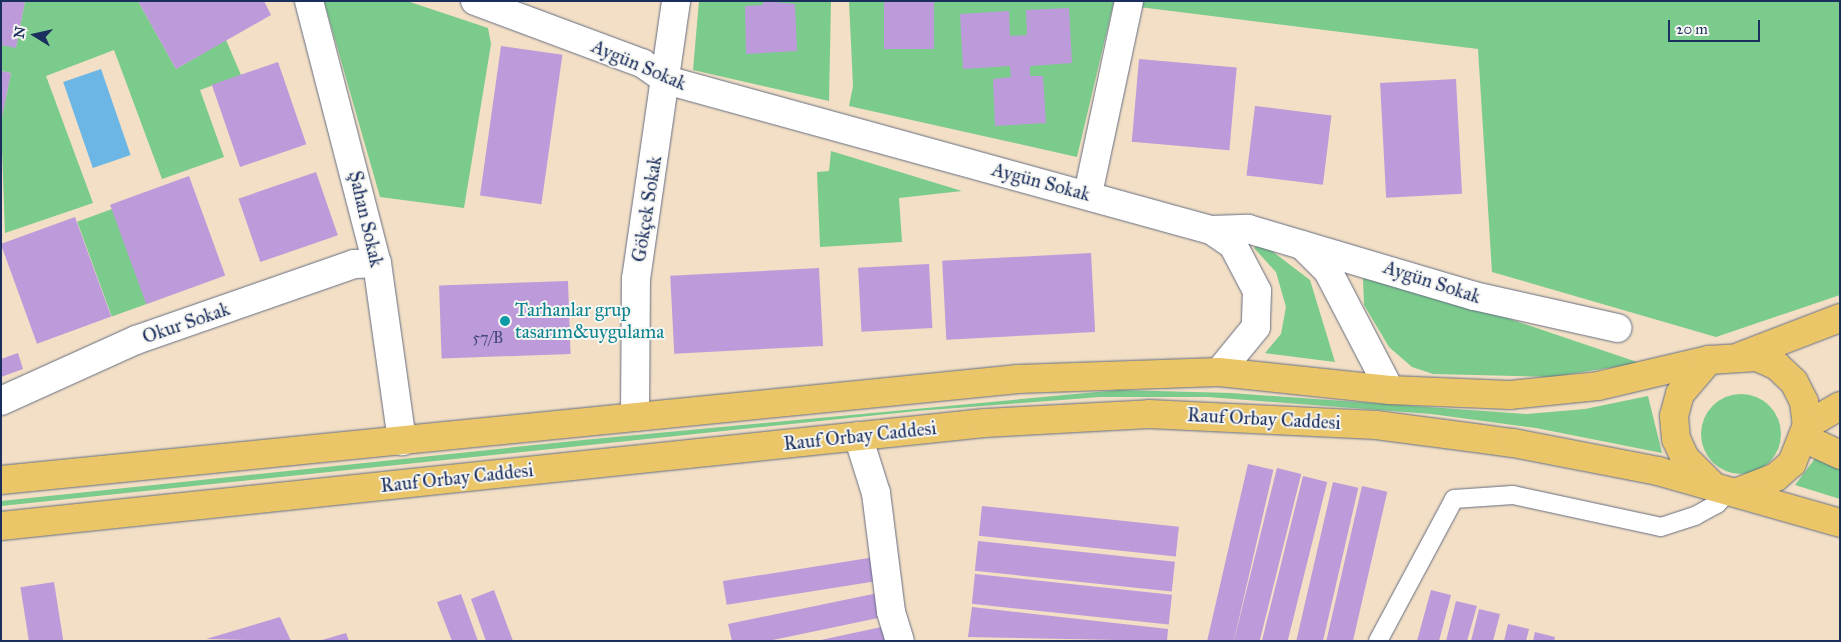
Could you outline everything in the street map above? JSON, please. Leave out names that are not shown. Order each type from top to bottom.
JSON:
[{"type":"main road","points":[[1741,356],[1840,318]]},
{"type":"main road","name":"Rauf Orbay Caddesi","points":[[1,480],[635,418],[938,384],[1219,372],[1390,390],[1552,392],[1709,360],[1741,356],[1777,366],[1794,382],[1804,402],[1805,432]]},
{"type":"main road","name":"Rauf Orbay Caddesi","points":[[1709,360],[1680,394],[1674,416],[1676,439],[1685,458],[1728,490]]},
{"type":"main road","points":[[1728,490],[1776,477],[1792,463],[1805,432],[1840,406]]},
{"type":"main road","name":"Rauf Orbay Caddesi","points":[[1,526],[858,436],[1095,416],[1277,418],[1513,443],[1658,471],[1840,523]]},
{"type":"main road","points":[[1805,432],[1840,455]]},
{"type":"street","name":"Şahan Sokak","points":[[309,1],[377,263],[402,440]]},
{"type":"street","name":"Aygün Sokak","points":[[475,1],[642,63],[666,80],[1088,194],[1211,230],[1248,229],[1299,242],[1474,296],[1617,328]]},
{"type":"street","name":"Gökçek Sokak","points":[[635,418],[636,279],[676,1]]},
{"type":"street","points":[[1088,194],[1129,1]]},
{"type":"street","points":[[1211,230],[1234,245],[1257,291],[1256,327],[1219,372]]},
{"type":"street","points":[[1299,242],[1328,271],[1390,390]]},
{"type":"street","name":"Okur Sokak","points":[[1,401],[136,340],[354,264],[377,263]]},
{"type":"street","points":[[858,436],[876,493],[891,612],[900,641]]},
{"type":"lane","points":[[1378,641],[1454,499],[1514,495],[1661,527],[1695,516],[1717,504],[1728,490]]},
{"type":"green space","points":[[25,1],[138,1],[176,69],[226,40],[241,75],[200,90],[224,157],[162,179],[114,50],[46,76],[93,203],[5,233],[1,121],[11,73],[1,71],[1,45],[16,47]]},
{"type":"green space","points":[[324,1],[407,1],[488,28],[491,44],[464,208],[380,197]]},
{"type":"green space","points":[[699,1],[831,1],[829,101],[693,70]]},
{"type":"green space","points":[[849,1],[1114,1],[1077,157],[849,106],[853,86]]},
{"type":"green space","points":[[1140,1],[1840,1],[1840,295],[1716,337],[1492,272],[1478,49],[1139,7]]},
{"type":"green space","points":[[831,151],[962,191],[899,198],[902,242],[820,247],[817,172],[829,171]]},
{"type":"green space","points":[[112,209],[147,304],[112,317],[77,222]]},
{"type":"green space","points":[[1260,242],[1310,280],[1335,362],[1265,353],[1281,334],[1286,307],[1276,272],[1254,248]]},
{"type":"green space","points":[[1363,278],[1507,318],[1640,363],[1551,377],[1433,374],[1412,367],[1389,347],[1364,305]]},
{"type":"green space","points":[[1119,390],[1231,393],[1527,414],[1585,409],[1648,396],[1662,453],[1536,428],[1431,414],[1208,397],[1100,397],[917,411],[1,506],[1,501],[583,440]]},
{"type":"green space","points":[[1741,394],[1756,397],[1769,406],[1778,419],[1781,434],[1778,449],[1769,462],[1756,471],[1741,474],[1726,471],[1713,462],[1704,449],[1701,434],[1704,419],[1713,406],[1726,397]]},
{"type":"green space","points":[[1820,452],[1840,470],[1840,499],[1795,485]]},
{"type":"water","points":[[101,69],[131,155],[93,168],[63,82]]},
{"type":"building","points":[[1,1],[25,1],[16,48],[1,45]]},
{"type":"building","points":[[138,1],[264,1],[271,15],[176,69]]},
{"type":"building","points":[[763,1],[795,4],[797,51],[746,54],[745,6],[763,5]]},
{"type":"building","points":[[884,1],[934,1],[934,49],[884,49]]},
{"type":"building","points":[[1069,8],[1072,63],[1030,66],[1030,76],[1043,76],[1046,123],[995,126],[993,79],[1011,77],[1010,66],[963,69],[960,14],[1009,11],[1010,36],[1027,35],[1026,10]]},
{"type":"building","points":[[501,46],[562,55],[541,204],[480,196]]},
{"type":"building","points":[[1139,59],[1237,68],[1229,150],[1132,142]]},
{"type":"building","points":[[278,62],[306,144],[240,167],[212,85]]},
{"type":"building","points":[[1,71],[11,73],[2,117],[1,117]]},
{"type":"building","points":[[1456,79],[1462,194],[1386,198],[1380,83]]},
{"type":"building","points":[[1255,106],[1331,115],[1323,185],[1246,175]]},
{"type":"building","points":[[316,172],[338,235],[260,262],[238,199]]},
{"type":"building","points":[[189,176],[225,276],[146,304],[110,205]]},
{"type":"building","points":[[75,217],[111,317],[37,344],[1,244]]},
{"type":"building","points":[[1091,253],[1095,332],[946,340],[942,261]]},
{"type":"building","points":[[929,264],[932,328],[861,332],[858,268]]},
{"type":"building","points":[[819,268],[823,346],[674,354],[670,276]]},
{"type":"building","name":"Tarhanlar grup tasarım&uygulama","points":[[568,281],[571,354],[442,358],[439,286]]},
{"type":"building","points":[[18,353],[23,369],[1,377],[1,359]]},
{"type":"building","points":[[1248,464],[1273,470],[1234,641],[1207,641]]},
{"type":"building","points":[[1277,468],[1301,474],[1260,641],[1234,641]]},
{"type":"building","points":[[1303,476],[1327,482],[1288,641],[1262,641]]},
{"type":"building","points":[[1333,482],[1358,488],[1323,641],[1296,641]]},
{"type":"building","points":[[1362,486],[1387,492],[1353,641],[1326,641]]},
{"type":"building","points":[[982,506],[1179,527],[1176,557],[979,536]]},
{"type":"building","points":[[978,541],[1175,562],[1172,592],[975,571]]},
{"type":"building","points":[[875,557],[879,581],[727,605],[723,581]]},
{"type":"building","points":[[975,574],[1172,595],[1169,625],[972,604]]},
{"type":"building","points":[[54,582],[63,641],[29,641],[20,587]]},
{"type":"building","points":[[494,590],[513,641],[486,641],[471,599]]},
{"type":"building","points":[[1431,590],[1451,595],[1439,641],[1417,641]]},
{"type":"building","points":[[878,593],[883,617],[768,641],[732,641],[728,624]]},
{"type":"building","points":[[461,594],[478,641],[452,641],[437,602]]},
{"type":"building","points":[[1456,601],[1477,606],[1467,641],[1446,641]]},
{"type":"building","points":[[972,607],[1168,629],[1167,641],[968,637]]},
{"type":"building","points":[[1479,609],[1500,614],[1493,641],[1471,641]]},
{"type":"building","points":[[280,617],[291,641],[206,639]]},
{"type":"building","points":[[1508,624],[1529,629],[1526,641],[1504,641]]},
{"type":"building","points":[[886,626],[889,641],[821,641],[821,640]]},
{"type":"building","points":[[1535,632],[1555,637],[1554,641],[1533,641]]},
{"type":"building","points":[[346,633],[349,641],[322,641],[322,640]]},
{"type":"place","name":"Tarhanlar grup tasarım&uygulama","points":[[505,321]]}]
